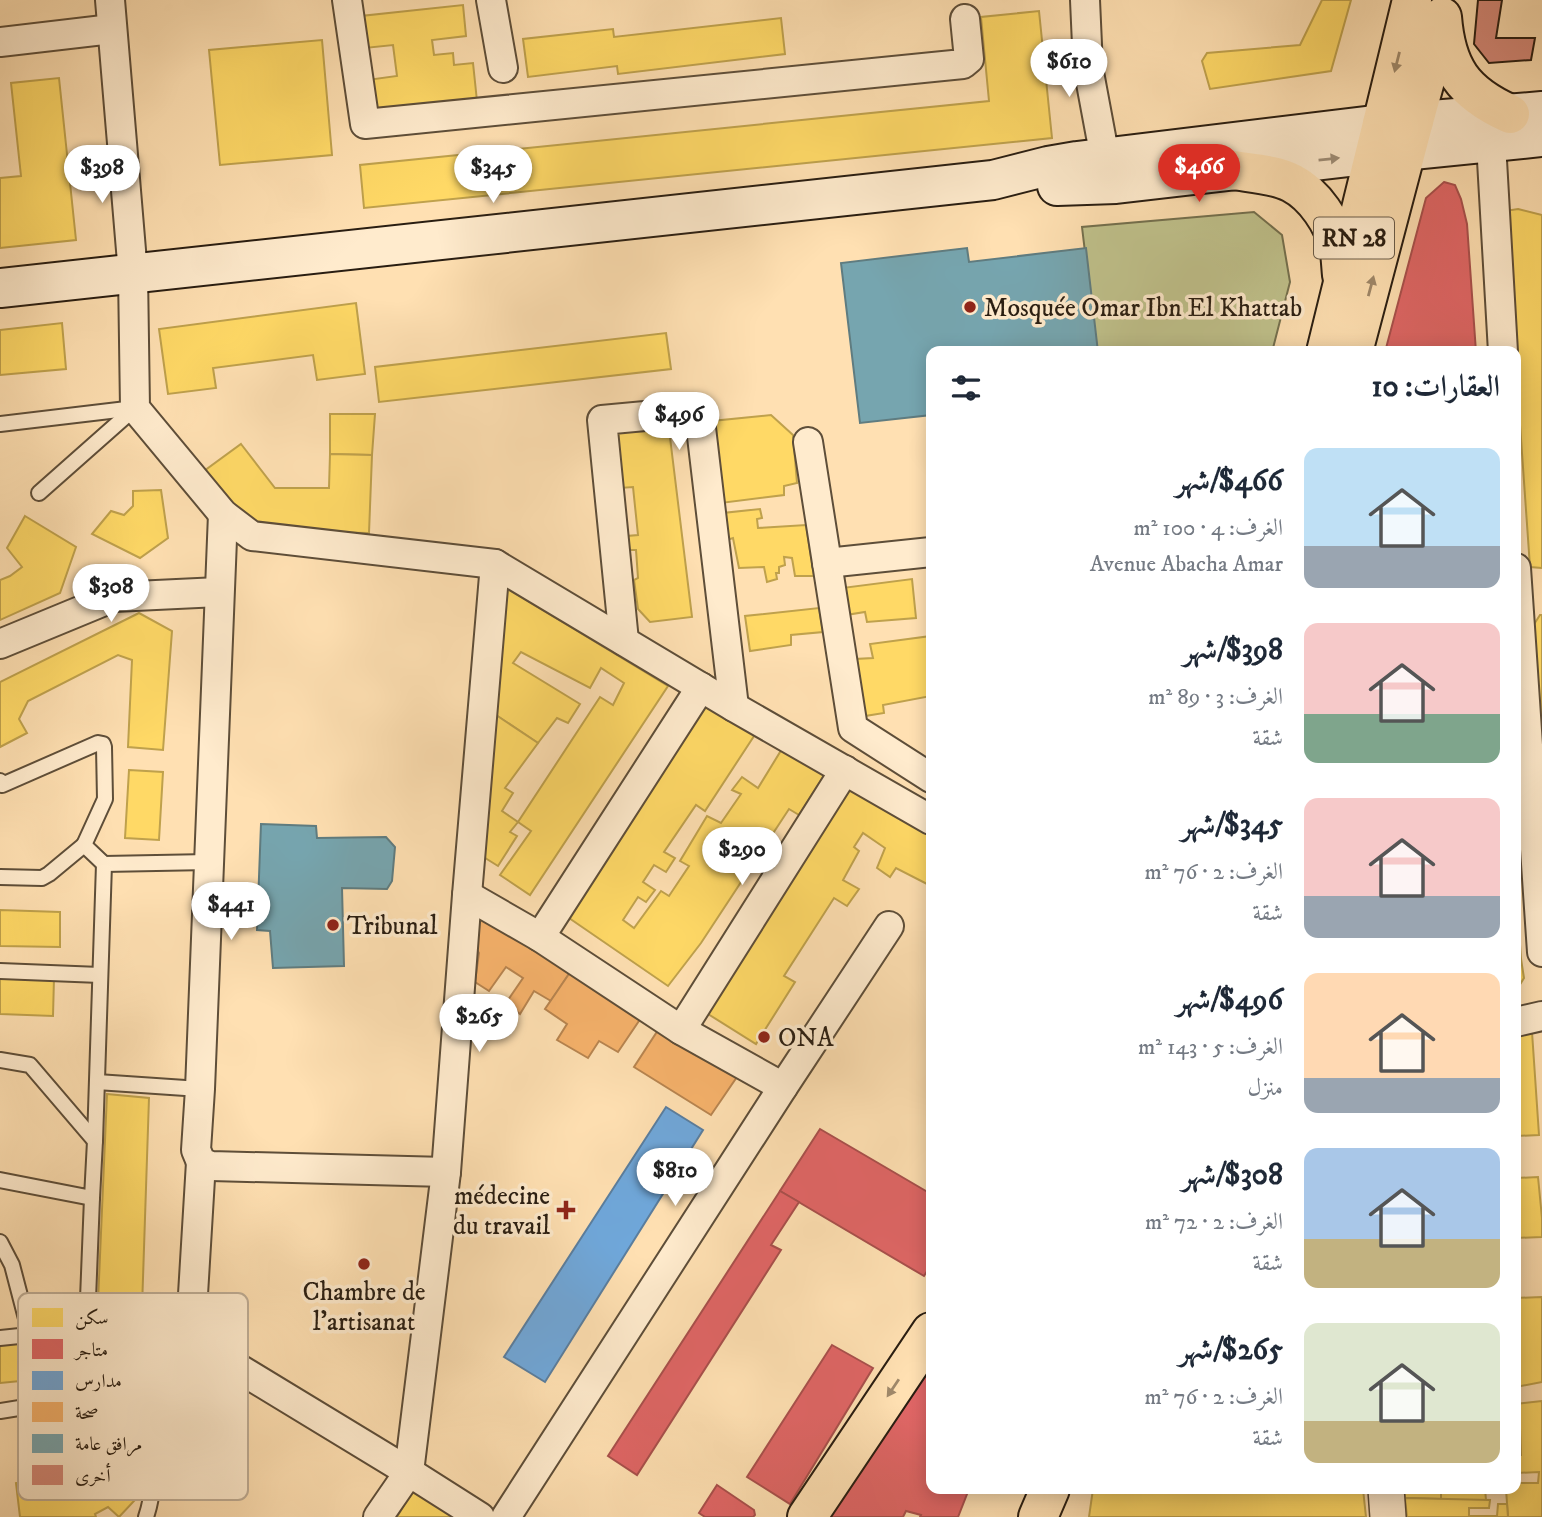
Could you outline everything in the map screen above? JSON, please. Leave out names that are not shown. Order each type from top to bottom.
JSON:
[{"type":"main road","points":[[1434,6],[1449,59],[1460,77],[1474,93],[1514,123],[1542,137]]},
{"type":"main road","name":"RN 28","points":[[1328,346],[1343,284],[1394,138],[1434,6]]},
{"type":"main road","points":[[1110,171],[1514,123]]},
{"type":"main road","points":[[1233,170],[1394,138]]},
{"type":"main road","points":[[1354,346],[1394,138]]},
{"type":"main road","points":[[0,288],[993,180],[1048,166],[1110,171],[1233,170],[1293,183],[1314,200],[1330,223],[1339,248],[1343,284]]},
{"type":"main road","points":[[807,1517],[926,1339]]},
{"type":"main road","points":[[1038,1517],[1048,1494]]},
{"type":"street","points":[[110,0],[133,274],[135,408],[223,514],[253,536],[495,564],[734,707],[926,817]]},
{"type":"street","points":[[347,0],[365,124],[963,64],[969,59],[964,19]]},
{"type":"street","points":[[491,0],[503,68]]},
{"type":"street","points":[[1085,0],[1088,67],[1110,171]]},
{"type":"street","points":[[0,42],[112,29]]},
{"type":"street","points":[[1503,346],[1514,123]]},
{"type":"street","points":[[624,641],[602,420],[699,411],[734,707]]},
{"type":"street","points":[[808,442],[853,728],[926,775]]},
{"type":"street","points":[[193,1293],[201,1162],[195,1150],[200,1090],[223,514]]},
{"type":"street","points":[[827,563],[926,553]]},
{"type":"street","points":[[378,1517],[409,1472],[446,1172],[495,564]]},
{"type":"street","points":[[1521,581],[1530,605],[1542,952]]},
{"type":"street","points":[[0,644],[114,597],[219,592]]},
{"type":"street","points":[[540,937],[701,687]]},
{"type":"street","points":[[681,1030],[845,770]]},
{"type":"street","points":[[467,895],[540,937],[681,1030],[783,1087]]},
{"type":"street","points":[[506,1517],[889,926]]},
{"type":"street","points":[[1521,1021],[1542,1016]]},
{"type":"street","points":[[201,1162],[211,1166],[446,1172]]},
{"type":"street","points":[[248,1374],[480,1517]]},
{"type":"street","points":[[1386,1494],[1388,1517]]},
{"type":"lane","points":[[0,424],[135,408]]},
{"type":"lane","points":[[39,493],[135,408]]},
{"type":"lane","points":[[0,877],[42,878],[84,845],[105,799],[103,744],[98,743],[1,784]]},
{"type":"lane","points":[[84,845],[104,864],[209,862]]},
{"type":"lane","points":[[88,1293],[104,864]]},
{"type":"lane","points":[[0,971],[100,975]]},
{"type":"lane","points":[[0,1060],[30,1065],[95,1141]]},
{"type":"lane","points":[[97,1082],[200,1090]]},
{"type":"lane","points":[[0,1180],[92,1198]]},
{"type":"lane","points":[[0,1242],[12,1265],[19,1293]]},
{"type":"lane","points":[[0,1338],[18,1336]]},
{"type":"lane","points":[[0,1411],[18,1408]]},
{"type":"lane","points":[[146,1517],[151,1500]]},
{"type":"green space","points":[[1254,212],[1282,235],[1290,282],[1274,346],[1096,346],[1082,227]]},
{"type":"building: سكن","points":[[1322,0],[1351,0],[1331,71],[1210,89],[1202,61],[1207,53],[1300,45]]},
{"type":"building: سكن","points":[[463,5],[466,36],[432,40],[434,55],[453,53],[454,65],[473,63],[477,101],[371,112],[367,80],[397,76],[393,45],[365,48],[361,16]]},
{"type":"building: سكن","points":[[1039,11],[1052,138],[364,208],[360,165],[989,101],[981,17]]},
{"type":"building: سكن","points":[[781,18],[785,54],[618,74],[617,66],[528,77],[523,39],[613,29],[614,37]]},
{"type":"building: سكن","points":[[322,40],[332,155],[220,165],[209,50]]},
{"type":"building: سكن","points":[[59,78],[76,240],[0,248],[0,178],[21,176],[11,83]]},
{"type":"building: سكن","points":[[1518,209],[1542,215],[1542,568],[1530,567],[1521,439],[1521,346],[1514,346],[1505,211]]},
{"type":"building: سكن","points":[[356,303],[365,374],[317,380],[313,355],[213,368],[216,388],[168,394],[159,329]]},
{"type":"building: سكن","points":[[62,323],[66,369],[0,375],[0,330]]},
{"type":"building: سكن","points":[[666,333],[671,369],[379,402],[375,367]]},
{"type":"building: سكن","points":[[330,414],[375,414],[372,455],[330,454]]},
{"type":"building: سكن","points":[[771,415],[793,435],[797,483],[784,486],[784,495],[721,503],[712,421]]},
{"type":"building: سكن","points":[[668,421],[692,617],[650,622],[638,609],[634,580],[638,578],[636,550],[628,550],[627,536],[638,535],[633,487],[620,488],[616,426]]},
{"type":"building: سكن","points":[[241,444],[275,488],[329,488],[330,454],[372,455],[369,533],[249,531],[204,471]]},
{"type":"building: سكن","points":[[161,490],[168,538],[140,558],[92,534],[111,511],[124,515],[133,506],[133,491]]},
{"type":"building: سكن","points":[[760,509],[762,518],[757,519],[758,528],[806,525],[814,576],[795,576],[792,558],[784,557],[785,565],[779,567],[777,579],[767,582],[764,567],[739,568],[733,538],[727,540],[723,513]]},
{"type":"building: سكن","points":[[25,516],[76,547],[60,593],[0,620],[0,580],[22,567],[7,548]]},
{"type":"building: سكن","points":[[912,579],[916,618],[867,622],[865,612],[846,615],[842,588]]},
{"type":"building: سكن","points":[[505,587],[668,686],[530,895],[500,875],[531,831],[518,822],[600,697],[613,705],[624,683],[601,668],[590,688],[521,652],[513,663],[580,704],[568,723],[557,718],[538,743],[496,715]]},
{"type":"building: سكن","points":[[819,608],[823,632],[791,635],[791,645],[750,651],[745,616]]},
{"type":"building: سكن","points":[[139,613],[172,631],[163,750],[128,747],[132,660],[118,655],[28,701],[19,719],[27,733],[0,747],[0,682]]},
{"type":"building: سكن","points":[[1542,615],[1542,778],[1531,629]]},
{"type":"building: سكن","points":[[926,637],[926,697],[883,705],[884,713],[865,716],[855,659],[873,658],[870,644]]},
{"type":"building: سكن","points":[[703,701],[756,733],[705,811],[696,805],[664,852],[675,858],[666,872],[654,865],[643,882],[655,890],[646,902],[638,897],[623,920],[634,928],[661,891],[669,896],[689,866],[680,861],[707,816],[721,823],[741,794],[732,790],[742,777],[758,788],[785,744],[827,771],[799,815],[789,809],[701,943],[668,986],[569,918]]},
{"type":"building: سكن","points":[[496,715],[538,743],[505,788],[513,793],[502,811],[518,822],[510,832],[517,836],[498,866],[482,856]]},
{"type":"building: سكن","points":[[129,770],[163,772],[159,840],[125,838]]},
{"type":"building: سكن","points":[[848,789],[926,830],[926,883],[896,868],[890,877],[877,868],[885,848],[863,833],[854,847],[859,851],[843,880],[859,889],[847,906],[834,898],[784,976],[795,982],[756,1044],[708,1014]]},
{"type":"building: سكن","points":[[0,910],[60,912],[60,947],[0,946]]},
{"type":"building: سكن","points":[[1521,959],[1524,978],[1521,983]]},
{"type":"building: سكن","points":[[0,976],[54,978],[53,1016],[0,1014]]},
{"type":"building: سكن","points":[[1532,1032],[1539,1135],[1521,1136],[1521,1035]]},
{"type":"building: سكن","points":[[107,1094],[149,1098],[142,1293],[98,1293]]},
{"type":"building: سكن","points":[[1538,1177],[1542,1237],[1521,1238],[1521,1178]]},
{"type":"building: سكن","points":[[1542,1297],[1542,1382],[1521,1386],[1521,1298]]},
{"type":"building: سكن","points":[[18,1342],[18,1381],[0,1383],[0,1344]]},
{"type":"building: سكن","points":[[1542,1401],[1542,1517],[1508,1517],[1506,1494],[1521,1494],[1521,1483],[1538,1483],[1539,1472],[1521,1473],[1521,1403]]},
{"type":"building: سكن","points":[[413,1490],[454,1517],[397,1517]]},
{"type":"building: سكن","points":[[1092,1494],[1364,1494],[1366,1517],[1089,1517]]},
{"type":"building: سكن","points":[[1405,1494],[1441,1494],[1441,1499],[1405,1498]]},
{"type":"building: سكن","points":[[1441,1494],[1485,1494],[1486,1500],[1441,1501]]},
{"type":"building: سكن","points":[[1405,1498],[1490,1500],[1489,1508],[1469,1508],[1469,1516],[1497,1516],[1498,1504],[1507,1504],[1508,1517],[1407,1517]]},
{"type":"building: سكن","points":[[18,1500],[134,1501],[119,1517],[108,1507],[95,1514],[96,1517],[20,1517]]},
{"type":"building: متاجر","points":[[1444,182],[1455,185],[1461,199],[1467,224],[1476,346],[1387,346],[1426,198]]},
{"type":"building: متاجر","points":[[820,1129],[926,1191],[926,1273],[924,1276],[780,1191]]},
{"type":"building: متاجر","points":[[780,1191],[799,1202],[771,1245],[781,1250],[637,1475],[608,1456]]},
{"type":"building: متاجر","points":[[832,1345],[873,1368],[790,1504],[747,1477]]},
{"type":"building: متاجر","points":[[926,1372],[926,1494],[967,1494],[958,1517],[920,1517],[921,1515],[906,1511],[903,1517],[830,1517]]},
{"type":"building: متاجر","points":[[717,1485],[754,1510],[755,1515],[705,1517],[699,1513]]},
{"type":"building: مدارس","points":[[666,1107],[703,1130],[545,1382],[504,1357]]},
{"type":"building: صحة","points":[[477,909],[573,968],[551,1001],[534,991],[520,1014],[506,1003],[523,978],[506,967],[489,991],[475,982],[479,953],[474,945]]},
{"type":"building: صحة","points":[[573,968],[643,1015],[618,1052],[599,1041],[588,1058],[557,1040],[567,1024],[545,1009]]},
{"type":"building: صحة","points":[[664,1021],[741,1071],[711,1115],[634,1067]]},
{"type":"building: مرافق عامة","name":"Mosquée Omar Ibn El Khattab","points":[[967,248],[969,262],[1086,248],[1097,346],[926,346],[926,416],[860,423],[841,263]]},
{"type":"building: مرافق عامة","points":[[261,824],[316,826],[317,838],[386,837],[395,847],[392,881],[387,889],[342,888],[344,966],[273,968],[270,931],[257,930]]},
{"type":"building: أخرى","points":[[1478,0],[1502,0],[1496,38],[1535,38],[1531,60],[1489,63],[1474,44]]},
{"type":"place","name":"Mosquée Omar Ibn El Khattab","points":[[970,307]]},
{"type":"place","name":"Tribunal","points":[[333,925]]},
{"type":"place","name":"ONA","points":[[764,1037]]},
{"type":"place","name":"médecine du travail","points":[[566,1210]]},
{"type":"place","name":"Chambre de l'artisanat","points":[[364,1264]]}]
